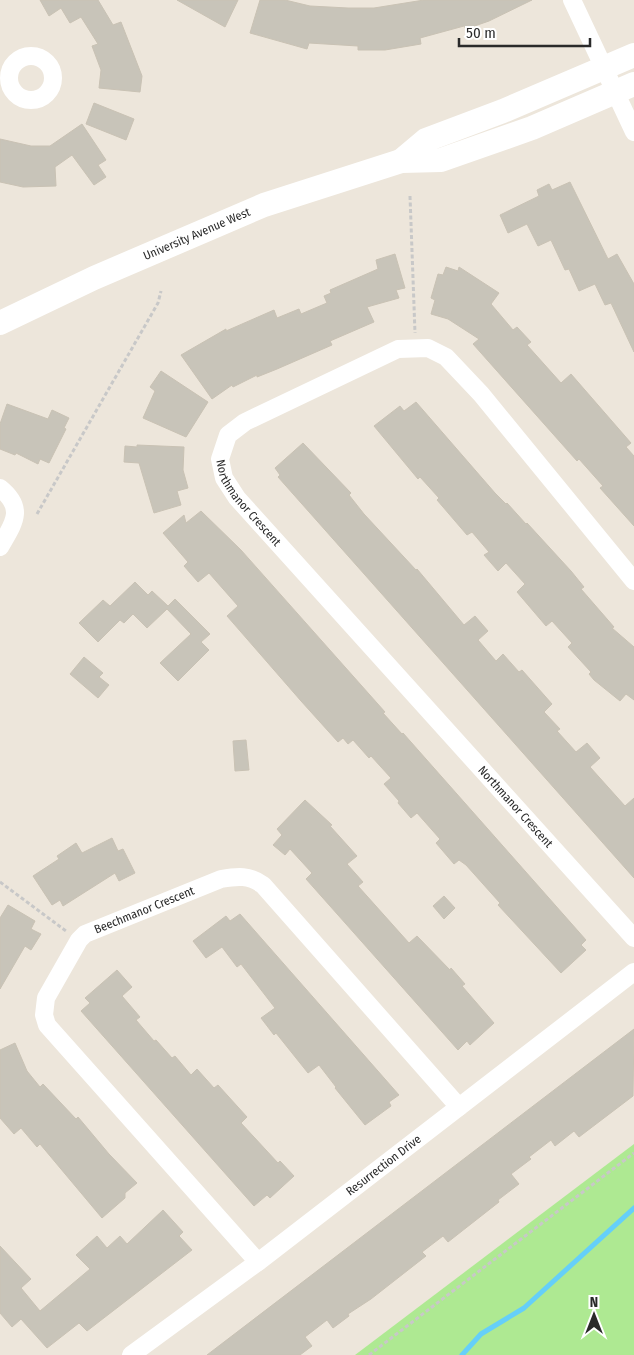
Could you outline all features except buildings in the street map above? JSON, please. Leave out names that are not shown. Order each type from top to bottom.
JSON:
[{"type":"main road","name":"University Avenue West","points":[[0,323],[94,278],[264,205],[401,161],[440,160],[532,128],[615,82],[634,55]]},
{"type":"street","points":[[572,0],[615,82],[634,132]]},
{"type":"street","name":"Northmanor Crescent","points":[[634,581],[481,394],[446,357],[428,348],[398,349],[245,422],[228,435],[220,459],[224,478],[236,498],[634,938]]},
{"type":"street","points":[[0,488],[14,504],[15,516],[13,527],[2,543]]},
{"type":"street","name":"Beechmanor Crescent","points":[[258,1262],[47,1024],[44,1005],[46,998],[79,940],[93,930],[222,879],[237,876],[253,878],[263,885],[458,1107]]},
{"type":"street","name":"Resurrection Drive","points":[[131,1355],[258,1262],[634,972]]},
{"type":"path","points":[[410,196],[416,334]]},
{"type":"path","points":[[37,514],[158,303],[161,291]]},
{"type":"path","points":[[0,882],[79,940]]},
{"type":"path","points":[[369,1355],[634,1153]]},
{"type":"green space","points":[[634,1144],[634,1355],[355,1355]]},
{"type":"waterway","points":[[462,1355],[481,1334],[524,1308],[634,1208]]}]
